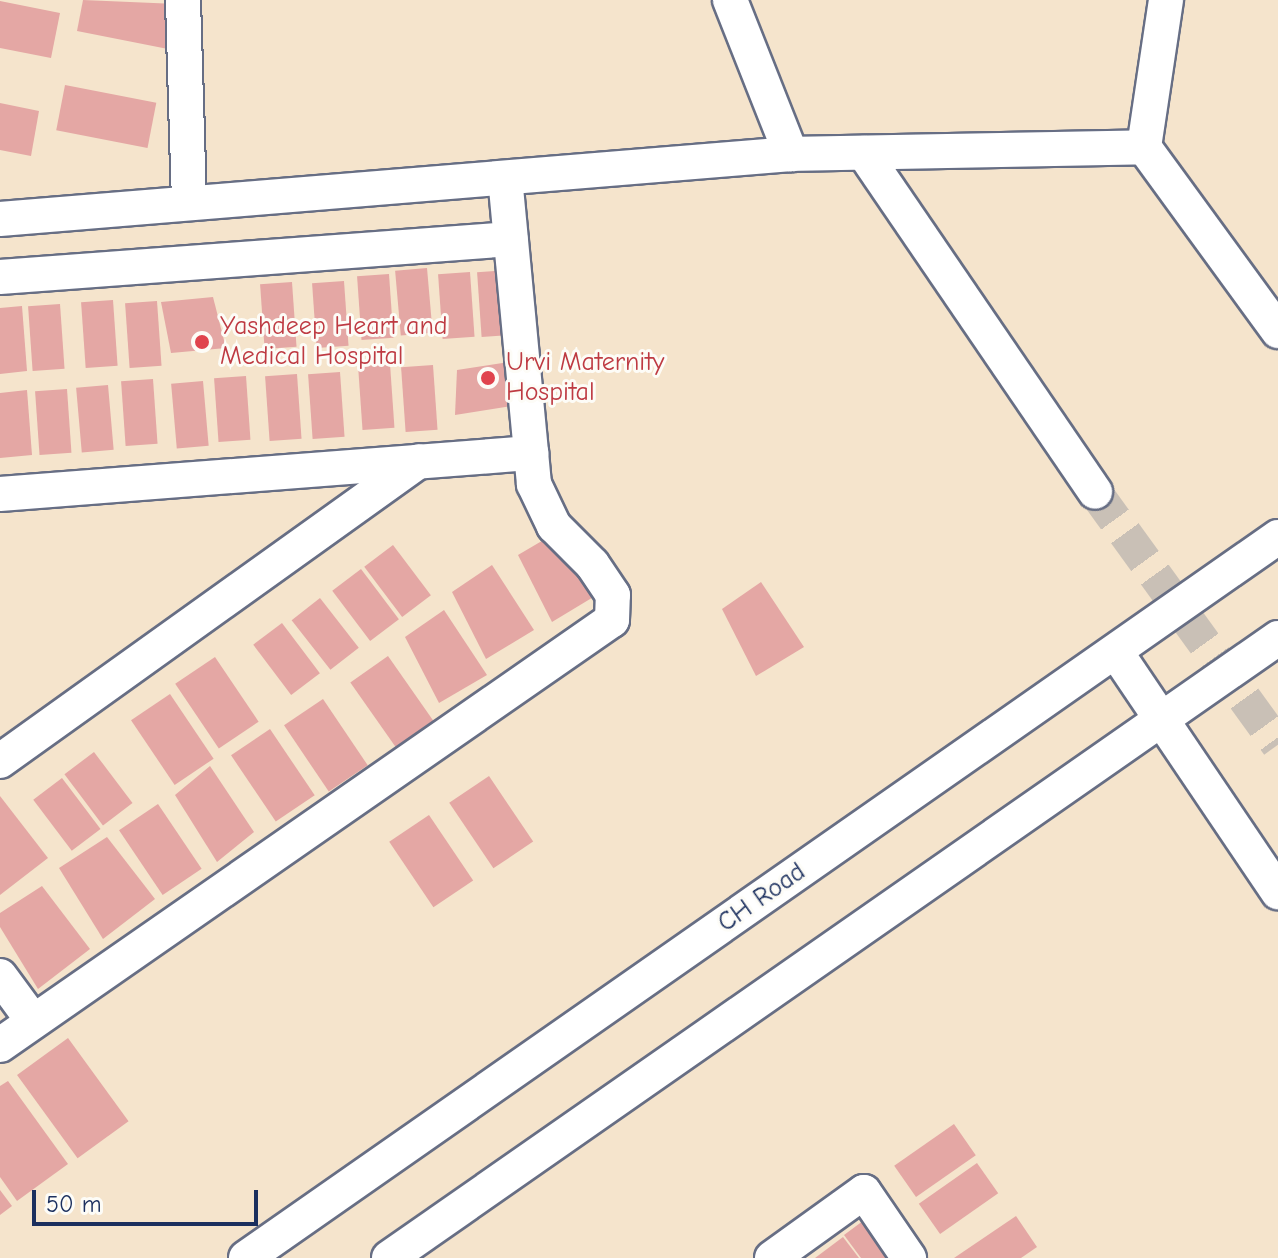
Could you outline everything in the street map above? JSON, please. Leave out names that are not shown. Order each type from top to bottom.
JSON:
[{"type":"street","points":[[183,0],[189,201]]},
{"type":"street","points":[[730,0],[791,154]]},
{"type":"street","points":[[1166,0],[1144,147],[1278,331]]},
{"type":"street","points":[[0,219],[189,201],[505,180],[791,154],[1144,147]]},
{"type":"street","points":[[864,153],[1095,492]]},
{"type":"street","points":[[0,1045],[612,620],[613,595],[592,564],[554,526],[534,484],[505,180]]},
{"type":"street","points":[[0,277],[511,239]]},
{"type":"street","points":[[0,494],[531,453]]},
{"type":"street","points":[[0,761],[421,460]]},
{"type":"street","name":"CH Road","points":[[246,1258],[1278,537]]},
{"type":"street","points":[[389,1258],[1278,638]]},
{"type":"street","points":[[1116,652],[1278,892]]},
{"type":"street","points":[[0,976],[33,1021]]},
{"type":"street","points":[[772,1258],[864,1192],[909,1258]]},
{"type":"building","points":[[83,0],[177,4],[168,49],[77,31]]},
{"type":"building","points":[[0,1],[60,13],[51,58],[0,48]]},
{"type":"building","points":[[65,85],[156,103],[148,148],[56,130]]},
{"type":"building","points":[[0,103],[39,111],[31,156],[0,150]]},
{"type":"building","points":[[427,268],[433,333],[401,336],[395,271]]},
{"type":"building","points":[[509,270],[514,335],[482,337],[477,272]]},
{"type":"building","points":[[470,272],[475,337],[443,339],[438,274]]},
{"type":"building","points":[[389,274],[393,338],[362,340],[357,276]]},
{"type":"building","points":[[344,281],[349,346],[317,348],[312,283]]},
{"type":"building","points":[[292,282],[297,347],[265,349],[260,284]]},
{"type":"building","points":[[213,297],[226,348],[171,353],[161,302]]},
{"type":"building","points":[[113,300],[118,366],[86,368],[81,302]]},
{"type":"building","points":[[157,301],[162,366],[130,368],[125,303]]},
{"type":"building","points":[[60,304],[65,369],[33,371],[28,306]]},
{"type":"building","points":[[22,306],[27,371],[0,374],[0,308]]},
{"type":"building","points":[[509,362],[512,406],[455,415],[457,370]]},
{"type":"building","points":[[390,364],[394,428],[363,430],[358,366]]},
{"type":"building","points":[[433,365],[438,430],[406,432],[401,367]]},
{"type":"building","points":[[340,372],[345,437],[313,439],[308,374]]},
{"type":"building","points":[[297,374],[302,439],[270,441],[265,376]]},
{"type":"building","points":[[246,376],[250,440],[219,442],[214,378]]},
{"type":"building","points":[[153,379],[158,444],[126,446],[121,381]]},
{"type":"building","points":[[203,381],[209,446],[177,449],[171,384]]},
{"type":"building","points":[[108,385],[114,450],[82,453],[76,388]]},
{"type":"building","points":[[67,389],[71,453],[40,455],[35,391]]},
{"type":"building","points":[[27,390],[32,455],[0,458],[0,393]]},
{"type":"building","points":[[552,535],[600,593],[552,622],[518,555]]},
{"type":"building","points":[[393,545],[431,595],[402,617],[364,567]]},
{"type":"building","points":[[492,565],[534,630],[486,659],[452,592]]},
{"type":"building","points":[[361,569],[399,619],[370,641],[332,591]]},
{"type":"building","points":[[761,582],[804,647],[756,676],[722,609]]},
{"type":"building","points":[[320,598],[359,648],[330,670],[292,620]]},
{"type":"building","points":[[444,610],[487,675],[439,703],[405,637]]},
{"type":"building","points":[[282,623],[320,673],[291,695],[253,645]]},
{"type":"building","points":[[388,656],[433,721],[396,747],[350,682]]},
{"type":"building","points":[[215,657],[259,722],[219,749],[175,684]]},
{"type":"building","points":[[170,694],[214,759],[175,785],[131,720]]},
{"type":"building","points":[[323,699],[368,765],[329,792],[284,725]]},
{"type":"building","points":[[270,729],[315,795],[276,822],[231,755]]},
{"type":"building","points":[[94,752],[133,803],[103,825],[64,774]]},
{"type":"building","points":[[210,766],[254,832],[217,862],[175,795]]},
{"type":"building","points":[[489,776],[533,841],[493,868],[449,803]]},
{"type":"building","points":[[62,778],[101,829],[72,851],[33,800]]},
{"type":"building","points":[[0,796],[48,858],[0,895]]},
{"type":"building","points":[[158,804],[202,869],[163,895],[119,830]]},
{"type":"building","points":[[429,815],[473,880],[433,907],[389,842]]},
{"type":"building","points":[[107,837],[155,899],[103,939],[59,868]]},
{"type":"building","points":[[42,886],[90,949],[38,989],[0,927],[0,913]]},
{"type":"building","points":[[68,1038],[129,1121],[78,1158],[17,1075]]},
{"type":"building","points":[[8,1081],[68,1164],[17,1201],[0,1177],[0,1086]]},
{"type":"building","points":[[954,1124],[976,1155],[916,1197],[894,1166]]},
{"type":"building","points":[[977,1163],[998,1193],[940,1234],[919,1204]]},
{"type":"building","points":[[0,1190],[12,1206],[0,1215]]},
{"type":"building","points":[[871,1215],[903,1258],[861,1258],[844,1235]]},
{"type":"building","points":[[1016,1216],[1037,1247],[1021,1258],[954,1258]]},
{"type":"building","points":[[843,1237],[859,1258],[815,1258]]},
{"type":"tunnel","points":[[1095,492],[1278,745]]},
{"type":"place","name":"Yashdeep Heart and Medical Hospital","points":[[202,342]]},
{"type":"place","name":"Urvi Maternity Hospital","points":[[488,378]]}]
